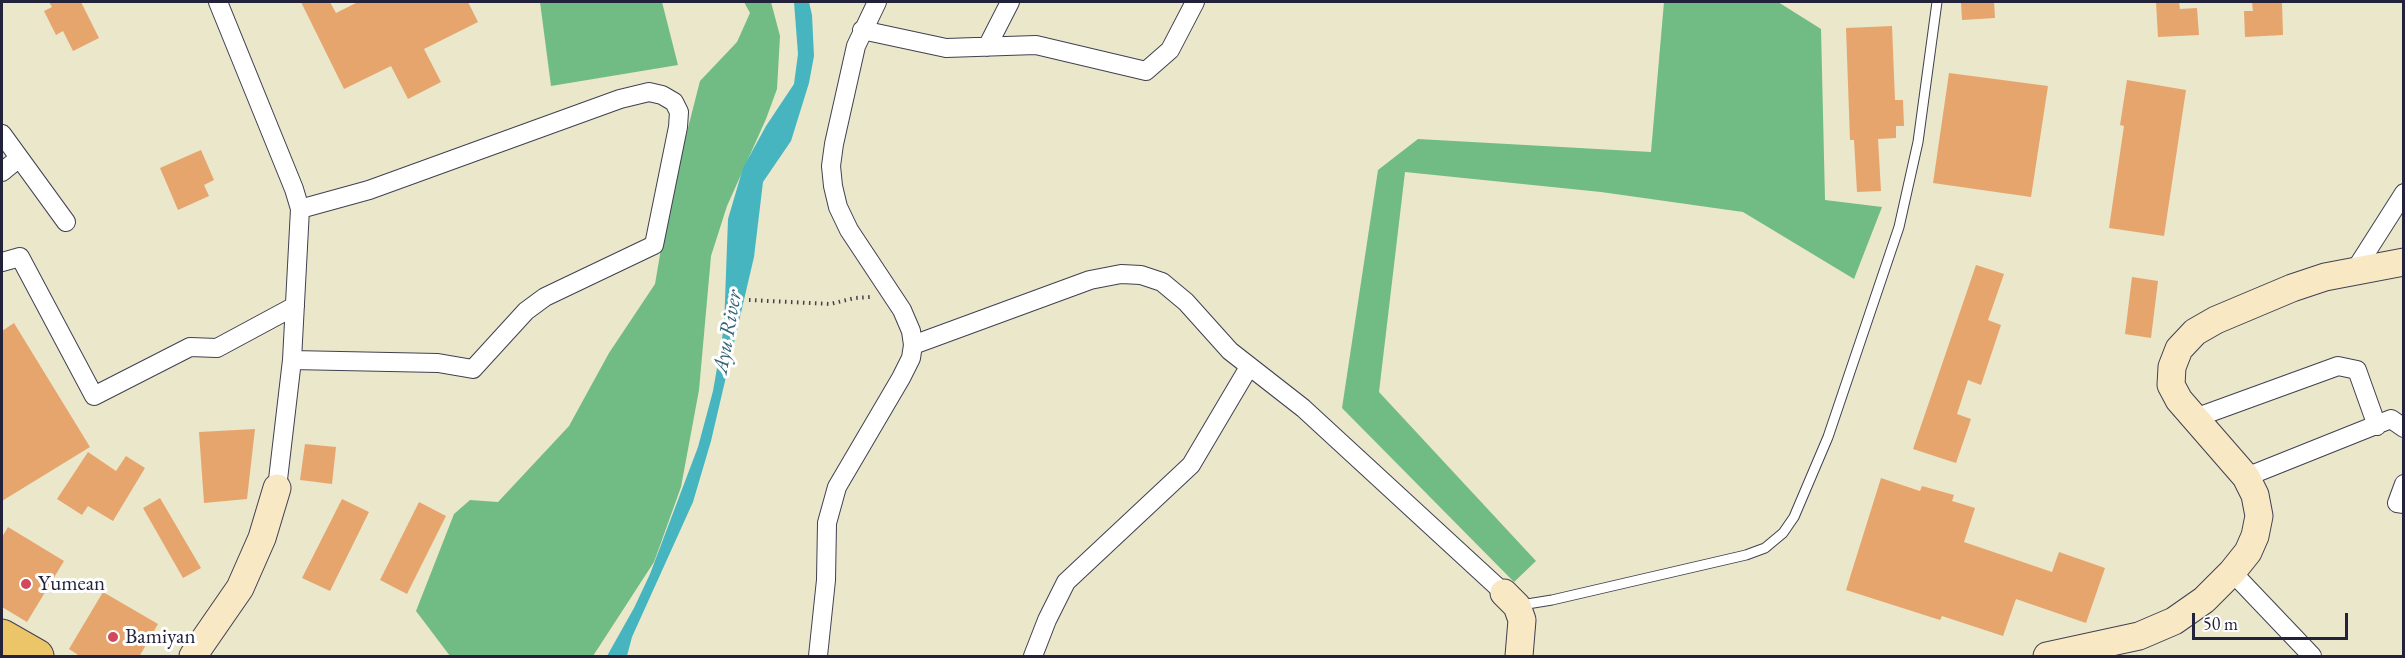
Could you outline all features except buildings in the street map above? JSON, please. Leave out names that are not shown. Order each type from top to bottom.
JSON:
[{"type":"highway","points":[[2,636],[37,657]]},
{"type":"street","points":[[193,657],[240,588],[262,538],[277,488],[292,360],[300,209],[218,2]]},
{"type":"street","points":[[818,657],[826,580],[827,523],[837,488],[901,378],[911,358],[913,345],[911,331],[902,310],[888,285],[849,230],[838,207],[833,186],[831,166],[834,144],[856,46],[877,2]]},
{"type":"street","points":[[987,46],[1010,2]]},
{"type":"street","points":[[862,30],[946,48],[1036,45],[1146,71],[1170,50],[1195,2]]},
{"type":"street","points":[[292,360],[438,363],[472,369],[526,311],[545,297],[654,245],[679,112],[674,102],[649,92],[620,99],[369,190],[300,209]]},
{"type":"street","points":[[2,134],[66,222]]},
{"type":"street","points":[[2,172],[19,158]]},
{"type":"street","points":[[2355,270],[2403,193]]},
{"type":"street","points":[[2,262],[20,257],[94,396],[190,348],[217,348],[295,306]]},
{"type":"street","points":[[2048,657],[2139,636],[2174,621],[2204,600],[2232,572],[2248,552],[2255,536],[2259,516],[2255,495],[2246,477],[2179,400],[2172,385],[2172,367],[2179,349],[2195,332],[2292,288],[2325,276],[2403,262]]},
{"type":"street","points":[[913,345],[1090,280],[1121,274],[1142,274],[1162,282],[1186,302],[1230,351],[1303,408],[1510,599],[1522,620],[1519,657]]},
{"type":"street","points":[[2195,418],[2338,366],[2357,370],[2377,426]]},
{"type":"street","points":[[1033,657],[1047,620],[1066,582],[1191,465],[1250,367]]},
{"type":"street","points":[[2246,477],[2391,419],[2403,428]]},
{"type":"street","points":[[2403,484],[2397,503],[2403,504]]},
{"type":"street","points":[[2232,572],[2312,657]]},
{"type":"lane","points":[[1510,599],[1552,600],[1746,555],[1765,548],[1783,533],[1794,517],[1828,437],[1899,227],[1918,142],[1937,2]]},
{"type":"path","points":[[749,300],[830,304],[855,298],[875,297],[888,285]]},
{"type":"green space","points":[[540,2],[662,2],[678,65],[551,86]]},
{"type":"green space","points":[[744,2],[771,2],[780,36],[777,89],[727,206],[711,256],[699,390],[681,487],[654,562],[593,656],[450,656],[416,611],[454,514],[470,500],[498,502],[569,426],[609,353],[655,284],[669,202],[700,81],[737,42],[750,13]]},
{"type":"green space","points":[[1664,2],[1778,2],[1821,29],[1825,200],[1882,207],[1854,279],[1743,212],[1601,192],[1405,172],[1379,392],[1536,561],[1514,582],[1342,408],[1378,170],[1418,139],[1651,152]]},
{"type":"water","name":"Ayu River","points":[[794,2],[809,2],[812,15],[814,56],[809,83],[791,141],[763,182],[754,257],[711,441],[693,502],[632,637],[627,656],[607,656],[650,574],[698,447],[713,391],[724,327],[728,219],[743,168],[766,126],[794,84],[798,54]]},
{"type":"place","name":"Yumean","points":[[26,584]]},
{"type":"place","name":"Bamiyan","points":[[113,637]]}]
